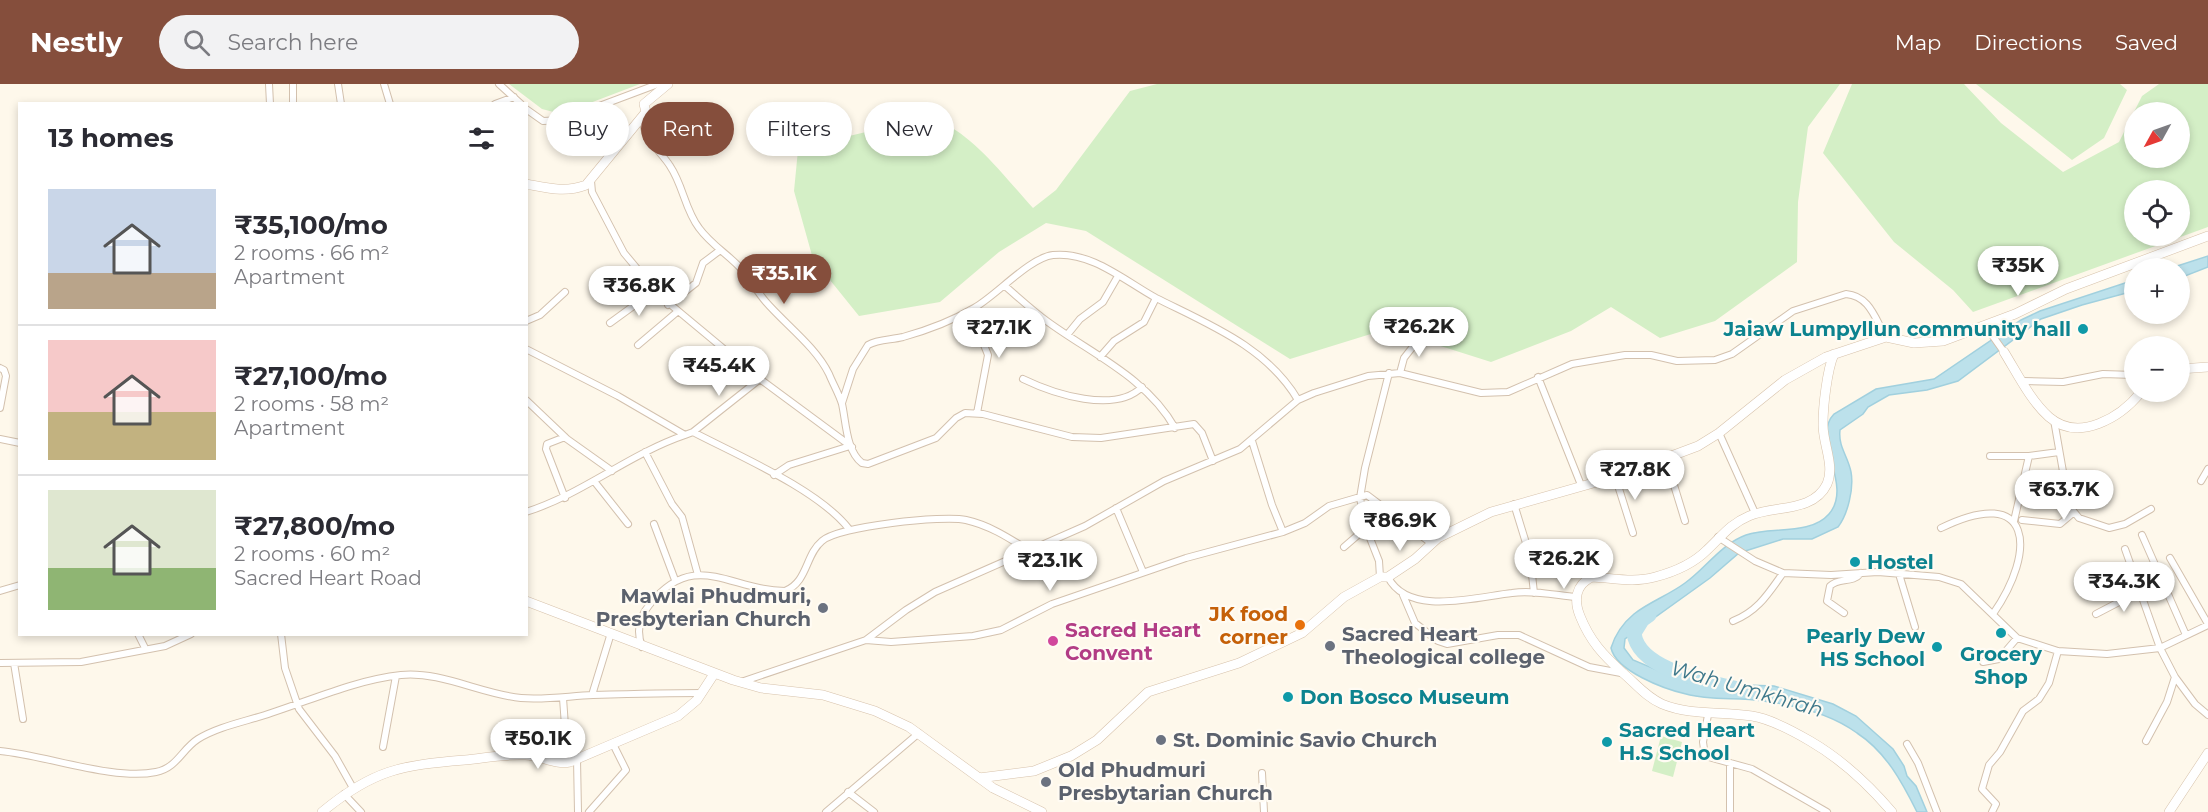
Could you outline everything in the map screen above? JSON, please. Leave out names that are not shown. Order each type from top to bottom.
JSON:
[{"type":"street","points":[[269,84],[270,102]]},
{"type":"street","points":[[293,84],[293,102]]},
{"type":"street","points":[[338,84],[341,102]]},
{"type":"street","points":[[384,84],[389,102]]},
{"type":"street","points":[[499,84],[519,102]]},
{"type":"street","points":[[528,110],[543,121],[562,120],[658,84]]},
{"type":"street","points":[[647,102],[668,84]]},
{"type":"street","points":[[500,102],[514,97]]},
{"type":"street","points":[[528,184],[573,190],[591,181],[641,118]]},
{"type":"street","points":[[662,156],[673,170],[692,219],[719,251],[736,262],[764,300],[817,356],[828,371],[842,403],[851,446],[858,460],[868,464],[936,438],[959,416],[977,413],[1072,437],[1131,436],[1194,424],[1199,427],[1213,461]]},
{"type":"street","points":[[591,181],[592,192],[619,243],[640,275],[654,291],[668,305],[760,379],[851,446]]},
{"type":"street","points":[[979,778],[1034,771],[1071,756],[1097,740],[1148,692],[1239,663],[1302,633],[1336,603],[1415,559],[1431,543],[1491,512],[1615,477],[1698,446],[1719,433],[1785,380],[1834,354],[1886,337],[1914,343],[1935,342],[1983,327],[2066,289],[2208,236]]},
{"type":"street","points":[[668,305],[698,280],[703,263],[719,251]]},
{"type":"street","points":[[842,403],[860,354],[868,345],[929,330],[970,310],[1041,258],[1052,255],[1079,256],[1156,298],[1210,323],[1233,338],[1282,377],[1298,400]]},
{"type":"street","points":[[1067,335],[1080,319],[1103,302],[1118,276]]},
{"type":"street","points":[[1005,286],[1067,335],[1142,387],[1165,410],[1175,428]]},
{"type":"street","points":[[610,323],[654,291]]},
{"type":"street","points":[[528,320],[546,309],[565,292]]},
{"type":"street","points":[[740,682],[866,640],[898,615],[935,592],[1085,526],[1164,481],[1213,461],[1252,441],[1298,400],[1346,383],[1389,373],[1400,373],[1450,386],[1495,393],[1508,392],[1572,364],[1625,355],[1699,362],[1722,358],[1793,311],[1846,294],[1854,295],[1866,303],[1886,337]]},
{"type":"street","points":[[1100,357],[1114,341],[1144,322],[1156,298]]},
{"type":"street","points":[[970,310],[988,355],[977,413]]},
{"type":"street","points":[[638,345],[677,312]]},
{"type":"street","points":[[1983,327],[1992,335],[2043,410],[2054,420],[2069,426],[2098,424],[2124,412],[2132,402]]},
{"type":"street","points":[[1400,373],[1404,358],[1422,335]]},
{"type":"street","points":[[528,350],[618,396],[685,435]]},
{"type":"street","points":[[1834,354],[1829,366],[1823,424],[1829,472],[1827,483],[1806,504],[1755,513],[1729,527],[1699,557],[1675,570],[1645,580],[1592,578],[1582,585],[1576,597],[1579,613],[1593,643],[1601,654],[1643,692],[1660,703],[1708,715],[1752,716],[1809,740],[1866,783],[1892,812]]},
{"type":"street","points":[[0,368],[4,370],[6,376],[0,408]]},
{"type":"street","points":[[2190,369],[2208,368]]},
{"type":"street","points":[[1389,373],[1365,468],[1360,498],[1366,528],[1384,577],[1403,595],[1415,622],[1438,641],[1447,644],[1498,635],[1519,635],[1589,667],[1625,674]]},
{"type":"street","points":[[2023,381],[2063,382],[2103,374],[2124,375]]},
{"type":"street","points":[[1538,377],[1554,423],[1581,485]]},
{"type":"street","points":[[528,511],[565,498],[645,453],[693,432],[760,379]]},
{"type":"street","points":[[1023,379],[1049,392],[1077,397],[1125,399],[1142,387]]},
{"type":"street","points":[[528,402],[565,437],[612,471]]},
{"type":"street","points":[[2054,420],[2067,497],[2073,513],[2079,518],[2109,528],[2125,524],[2151,509]]},
{"type":"street","points":[[693,432],[774,475],[833,512],[849,529]]},
{"type":"street","points":[[1719,433],[1755,513]]},
{"type":"street","points":[[565,437],[547,444],[546,449],[565,498]]},
{"type":"street","points":[[0,439],[18,443]]},
{"type":"street","points":[[1252,441],[1283,532]]},
{"type":"street","points":[[774,475],[789,465],[851,446]]},
{"type":"street","points":[[1990,456],[2030,456],[2059,452]]},
{"type":"street","points":[[645,453],[672,504],[682,517],[698,574]]},
{"type":"street","points":[[2014,522],[2030,456]]},
{"type":"street","points":[[1666,459],[1685,521]]},
{"type":"street","points":[[2201,481],[2208,470]]},
{"type":"street","points":[[1615,477],[1633,534]]},
{"type":"street","points":[[594,481],[628,524]]},
{"type":"street","points":[[866,640],[891,642],[992,632],[1052,604],[1143,572],[1283,532],[1305,523],[1329,506],[1360,498],[1371,497],[1431,543]]},
{"type":"street","points":[[1514,504],[1530,555],[1534,593]]},
{"type":"street","points":[[1116,508],[1143,572]]},
{"type":"street","points":[[2022,520],[2060,524],[2073,513]]},
{"type":"street","points":[[1941,528],[1962,518],[1980,514],[2002,515],[2014,522],[2020,533],[2021,557],[2014,582],[1993,614]]},
{"type":"street","points":[[642,647],[638,635],[643,613],[660,592],[675,580],[698,574],[785,591],[798,584],[820,542],[849,529],[952,518],[992,529],[1028,550]]},
{"type":"street","points":[[654,524],[675,580]]},
{"type":"street","points":[[1344,547],[1366,528]]},
{"type":"street","points":[[2142,535],[2186,635]]},
{"type":"street","points":[[1718,537],[1741,553],[1783,573],[1933,576],[1961,584],[2017,638],[2058,651],[2107,654],[2160,648],[2208,625],[2170,558]]},
{"type":"street","points":[[2125,549],[2142,590],[2160,648],[2175,677],[2195,704],[2208,715]]},
{"type":"street","points":[[1733,621],[1745,616],[1761,604],[1783,573]]},
{"type":"street","points":[[1844,614],[1827,601],[1830,586],[1836,582],[1855,579],[1861,573]]},
{"type":"street","points":[[1899,574],[1915,627]]},
{"type":"street","points":[[0,591],[18,586]]},
{"type":"street","points":[[2096,614],[2142,590]]},
{"type":"street","points":[[1403,595],[1425,600],[1456,601],[1512,592],[1576,597]]},
{"type":"street","points":[[528,602],[714,674],[740,682],[823,695],[875,711],[919,733],[979,778],[1042,812]]},
{"type":"street","points":[[592,695],[611,633]]},
{"type":"street","points":[[139,636],[144,648]]},
{"type":"street","points":[[0,663],[81,662],[144,648],[165,646],[187,636]]},
{"type":"street","points":[[281,636],[285,668],[297,704],[307,723],[335,756],[349,791],[361,812]]},
{"type":"street","points":[[1983,662],[1999,659],[2017,638]]},
{"type":"street","points":[[1992,812],[1996,804],[1982,789],[1989,765],[2025,708],[2039,699],[2049,683],[2058,651]]},
{"type":"street","points":[[14,663],[23,718]]},
{"type":"street","points":[[322,812],[349,791],[379,774],[409,765],[525,755],[558,763],[577,759],[672,719],[687,710],[702,693],[714,674]]},
{"type":"street","points":[[0,751],[38,755],[73,765],[129,772],[157,772],[174,765],[198,739],[340,689],[396,676],[422,676],[519,698],[702,693]]},
{"type":"street","points":[[383,747],[396,676]]},
{"type":"street","points":[[2146,741],[2167,702],[2175,677]]},
{"type":"street","points":[[563,698],[565,726],[577,759],[578,812]]},
{"type":"street","points":[[1708,715],[1703,750],[1705,756],[1752,769],[1827,812]]},
{"type":"street","points":[[826,812],[919,733]]},
{"type":"street","points":[[589,812],[626,770],[613,744]]},
{"type":"street","points":[[1907,744],[1918,763],[1937,812]]},
{"type":"street","points":[[2169,812],[2207,757]]},
{"type":"street","points":[[1730,763],[1730,812]]},
{"type":"street","points":[[1262,773],[1264,812]]},
{"type":"street","points":[[848,792],[874,812]]},
{"type":"green space","points":[[509,84],[640,84],[593,102],[546,102],[546,110]]},
{"type":"green space","points":[[1157,84],[1840,84],[1808,127],[1798,202],[1797,262],[1715,321],[1660,338],[1611,307],[1571,331],[1491,362],[1387,329],[1290,359],[1086,231],[1046,223],[999,252],[940,302],[859,316],[813,259],[794,191],[797,156],[852,156],[852,135],[864,132],[864,156],[954,156],[954,129],[971,141],[1033,208],[1056,190],[1130,91]]},
{"type":"green space","points":[[1852,84],[1964,84],[2001,123],[2063,172],[2119,142],[2124,132],[2124,168],[2190,168],[2190,102],[2139,102],[2142,96],[2159,84],[2208,84],[2208,227],[2190,234],[2190,180],[2124,180],[2124,246],[2155,246],[1973,312],[1953,290],[1894,242],[1823,153]]},
{"type":"green space","points":[[1976,84],[2120,84],[2127,90],[2104,138],[2072,160]]},
{"type":"green space","points":[[1661,736],[1682,742],[1673,777],[1652,771]]},
{"type":"water","points":[[2208,256],[2208,267],[2190,274],[2190,262]]},
{"type":"water","points":[[2124,283],[2124,294],[2041,319],[1958,381],[1927,390],[1889,395],[1868,407],[1863,414],[1840,430],[1840,441],[1850,466],[1852,486],[1847,508],[1838,527],[1812,539],[1783,539],[1739,553],[1710,578],[1625,639],[1624,648],[1633,660],[1688,683],[1774,686],[1833,704],[1856,716],[1893,749],[1904,766],[1907,776],[1916,786],[1927,812],[1917,812],[1885,758],[1847,726],[1812,711],[1775,703],[1695,696],[1677,692],[1642,678],[1615,656],[1611,648],[1620,630],[1630,618],[1685,583],[1729,544],[1756,532],[1811,525],[1821,521],[1829,514],[1835,502],[1837,490],[1827,436],[1828,424],[1834,414],[1876,389],[1934,379],[2021,320],[2040,311]]},
{"type":"waterway","name":"Wah Umkhrah","points":[[1649,615],[1642,620],[1634,633],[1638,646],[1648,656],[1661,665],[1693,678],[1738,689]]},
{"type":"place","name":"Jaiaw Lumpyllun community hall","points":[[2083,329]]},
{"type":"place","name":"Hostel","points":[[1855,562]]},
{"type":"place","name":"Mawlai Phudmuri, Presbyterian Church","points":[[823,608]]},
{"type":"place","name":"JK food corner","points":[[1300,625]]},
{"type":"place","name":"Grocery Shop","points":[[2001,633]]},
{"type":"place","name":"Sacred Heart Convent","points":[[1053,641]]},
{"type":"place","name":"Sacred Heart Theological college","points":[[1330,646]]},
{"type":"place","name":"Pearly Dew HS School","points":[[1937,647]]},
{"type":"place","name":"Don Bosco Museum","points":[[1288,697]]},
{"type":"place","name":"St. Dominic Savio Church","points":[[1161,740]]},
{"type":"place","name":"Sacred Heart H.S School","points":[[1607,742]]},
{"type":"place","name":"Old Phudmuri Presbytarian Church","points":[[1046,782]]}]
